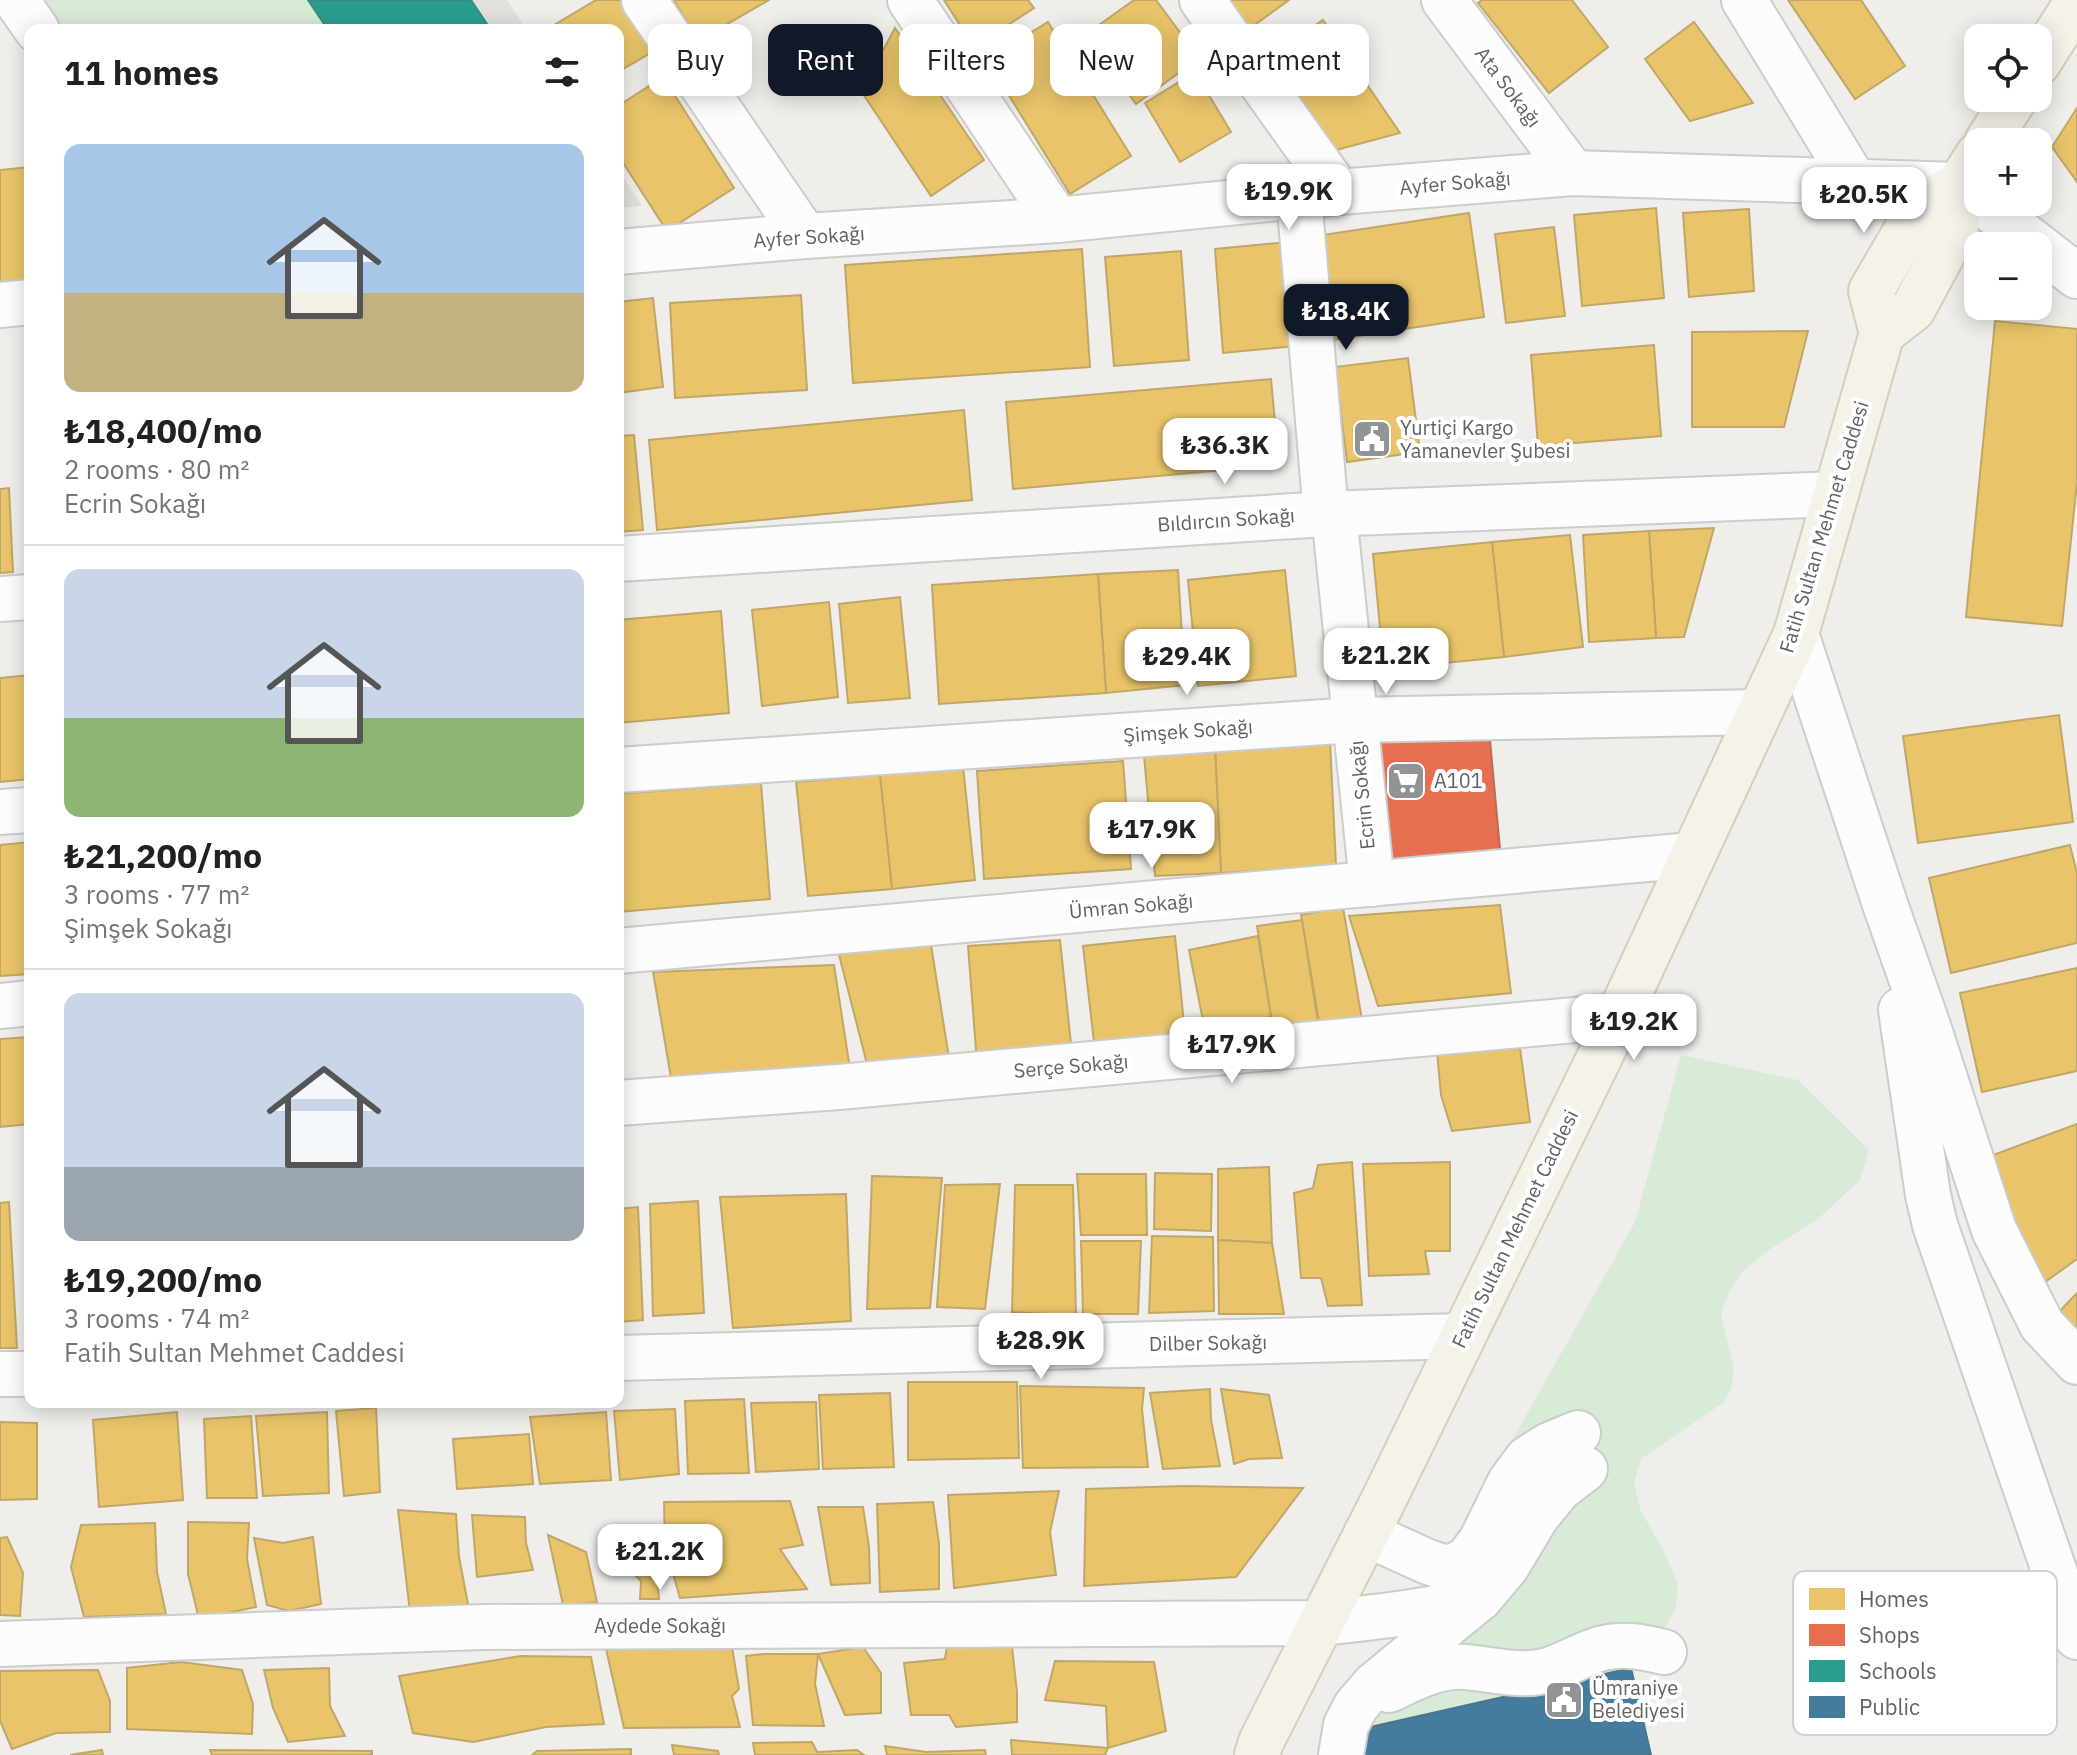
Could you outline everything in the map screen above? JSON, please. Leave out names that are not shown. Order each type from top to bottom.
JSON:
[{"type":"main road","points":[[2052,41],[2077,2]]},
{"type":"main road","name":"Fatih Sultan Mehmet Caddesi","points":[[1257,1751],[1619,1016],[1796,634],[1882,333],[1913,309],[1964,210]]},
{"type":"street","points":[[16,0],[33,24]]},
{"type":"street","points":[[644,0],[805,236]]},
{"type":"street","points":[[910,0],[1057,220]]},
{"type":"street","points":[[1202,0],[1319,194]]},
{"type":"street","name":"Ata Sokağı","points":[[1444,0],[1573,173]]},
{"type":"street","points":[[1744,0],[1855,182]]},
{"type":"street","name":"Ayfer Sokağı","points":[[624,251],[1057,220],[1573,173],[1964,186]]},
{"type":"street","name":"Ecrin Sokağı","points":[[1319,194],[1330,514],[1372,884]]},
{"type":"street","points":[[2006,216],[2023,232]]},
{"type":"street","points":[[2052,257],[2077,276]]},
{"type":"street","points":[[0,305],[24,303]]},
{"type":"street","name":"Bıldırcın Sokağı","points":[[624,559],[1330,514],[1836,494]]},
{"type":"street","points":[[0,599],[24,597]]},
{"type":"street","points":[[1796,634],[1994,1230],[2042,1325],[2077,1362]]},
{"type":"street","name":"Şimşek Sokağı","points":[[624,770],[1354,720],[1759,712]]},
{"type":"street","points":[[0,812],[24,810]]},
{"type":"street","name":"Ümran Sokağı","points":[[624,950],[1692,855]]},
{"type":"street","points":[[1886,907],[1935,1225],[2054,1571]]},
{"type":"street","points":[[0,1006],[24,1004]]},
{"type":"street","name":"Serçe Sokağı","points":[[624,1103],[839,1087],[1619,1016]]},
{"type":"street","name":"Dilber Sokağı","points":[[624,1358],[1463,1336]]},
{"type":"street","points":[[0,1374],[24,1374]]},
{"type":"street","points":[[1345,1739],[1374,1685],[1480,1598],[1507,1566],[1582,1451],[1549,1445],[1527,1459],[1510,1482],[1481,1541],[1468,1558],[1456,1566],[1443,1567],[1428,1562],[1366,1534]]},
{"type":"street","points":[[2057,1579],[2077,1637]]},
{"type":"street","name":"Aydede Sokağı","points":[[0,1644],[483,1627],[1321,1623],[1409,1613],[1480,1598]]},
{"type":"street","points":[[1345,1739],[1414,1677],[1440,1669],[1463,1667],[1521,1674],[1545,1671],[1602,1648],[1641,1646],[1664,1652]]},
{"type":"shaded area","points":[[307,0],[507,0],[523,24],[323,24]]},
{"type":"shaded area","points":[[624,178],[642,206],[624,208]]},
{"type":"green space","points":[[38,0],[307,0],[323,24],[54,24]]},
{"type":"green space","points":[[1681,1055],[1798,1080],[1869,1150],[1860,1180],[1818,1219],[1745,1269],[1729,1291],[1721,1313],[1734,1371],[1731,1389],[1724,1402],[1641,1459],[1634,1483],[1640,1509],[1678,1584],[1676,1607],[1659,1640],[1631,1668],[1348,1732],[1635,1222]]},
{"type":"building: Homes","points":[[596,0],[624,0],[648,41],[648,54],[624,68],[624,24],[556,24]]},
{"type":"building: Homes","points":[[674,0],[769,0],[727,24],[688,24]]},
{"type":"building: Homes","points":[[944,0],[1028,0],[1034,8],[1009,24],[959,24]]},
{"type":"building: Homes","points":[[1134,0],[1156,0],[1178,30],[1178,73],[1162,85],[1162,24],[1100,24]]},
{"type":"building: Homes","points":[[1227,0],[1289,0],[1256,24],[1245,24]]},
{"type":"building: Homes","points":[[1482,0],[1572,0],[1608,47],[1549,93],[1478,3]]},
{"type":"building: Homes","points":[[1788,0],[1861,0],[1905,66],[1855,99]]},
{"type":"building: Homes","points":[[1048,22],[1050,25],[1050,96],[1094,96],[1131,156],[1070,194],[1009,96],[1034,96],[1034,31]]},
{"type":"building: Homes","points":[[1694,22],[1753,103],[1690,121],[1645,59]]},
{"type":"building: Homes","points":[[895,28],[899,34],[899,96],[941,96],[984,160],[931,196],[864,96],[883,96],[883,50]]},
{"type":"building: Homes","points":[[1178,83],[1178,96],[1209,96],[1231,132],[1180,162],[1145,103],[1162,96],[1162,92]]},
{"type":"building: Homes","points":[[648,87],[648,96],[675,96],[734,188],[667,231],[624,164],[624,102]]},
{"type":"building: Homes","points":[[1369,88],[1400,133],[1321,154],[1281,96],[1369,96]]},
{"type":"building: Homes","points":[[1130,96],[1147,96],[1136,104]]},
{"type":"building: Homes","points":[[2077,108],[2077,182],[2052,147]]},
{"type":"building: Homes","points":[[24,168],[24,281],[0,283],[0,170]]},
{"type":"building: Homes","points":[[1656,208],[1664,298],[1582,306],[1574,215]]},
{"type":"building: Homes","points":[[1749,209],[1754,291],[1689,297],[1683,213]]},
{"type":"building: Homes","points":[[1469,213],[1484,317],[1331,340],[1316,236]]},
{"type":"building: Homes","points":[[1554,227],[1565,316],[1506,323],[1495,234]]},
{"type":"building: Homes","points":[[1287,242],[1295,346],[1223,353],[1215,249]]},
{"type":"building: Homes","points":[[1082,249],[1090,367],[853,383],[845,265]]},
{"type":"building: Homes","points":[[1181,251],[1189,360],[1114,366],[1105,257]]},
{"type":"building: Homes","points":[[801,295],[807,390],[675,398],[670,303]]},
{"type":"building: Homes","points":[[653,298],[663,387],[624,392],[624,301]]},
{"type":"building: Homes","points":[[1995,321],[2077,329],[2077,482],[2062,626],[1966,617]]},
{"type":"building: Homes","points":[[1808,331],[1784,427],[1692,427],[1692,332]]},
{"type":"building: Homes","points":[[1654,345],[1661,436],[1538,446],[1531,355]]},
{"type":"building: Homes","points":[[1408,358],[1420,452],[1347,462],[1335,367]]},
{"type":"building: Homes","points":[[1271,379],[1279,465],[1013,489],[1006,402]]},
{"type":"building: Homes","points":[[964,410],[972,500],[657,530],[649,440]]},
{"type":"building: Homes","points":[[634,435],[643,530],[624,532],[624,436]]},
{"type":"building: Homes","points":[[9,488],[13,572],[0,573],[0,489]]},
{"type":"building: Homes","points":[[1714,528],[1684,637],[1656,638],[1649,531]]},
{"type":"building: Homes","points":[[1649,531],[1656,638],[1589,642],[1583,535]]},
{"type":"building: Homes","points":[[1570,535],[1583,647],[1504,657],[1492,542]]},
{"type":"building: Homes","points":[[1492,542],[1504,657],[1384,669],[1373,554]]},
{"type":"building: Homes","points":[[1178,570],[1185,685],[1106,693],[1098,574]]},
{"type":"building: Homes","points":[[1285,570],[1296,676],[1198,686],[1188,580]]},
{"type":"building: Homes","points":[[1098,574],[1106,693],[939,704],[932,585]]},
{"type":"building: Homes","points":[[900,597],[910,698],[848,703],[839,604]]},
{"type":"building: Homes","points":[[829,602],[838,697],[762,706],[752,610]]},
{"type":"building: Homes","points":[[721,611],[729,713],[624,722],[624,619]]},
{"type":"building: Homes","points":[[24,676],[24,780],[0,782],[0,678]]},
{"type":"building: Homes","points":[[2059,715],[2073,822],[1918,843],[1903,736]]},
{"type":"building: Homes","points":[[1330,741],[1336,866],[1221,873],[1215,747]]},
{"type":"building: Homes","points":[[1215,747],[1221,873],[1155,876],[1144,756]]},
{"type":"building: Homes","points":[[1123,761],[1131,869],[984,879],[977,771]]},
{"type":"building: Homes","points":[[963,766],[975,880],[892,889],[880,775]]},
{"type":"building: Homes","points":[[880,775],[892,889],[808,896],[796,782]]},
{"type":"building: Homes","points":[[761,783],[770,899],[624,912],[624,794]]},
{"type":"building: Homes","points":[[24,843],[24,974],[0,976],[0,845]]},
{"type":"building: Homes","points":[[2070,845],[2077,873],[2077,943],[1951,973],[1929,878]]},
{"type":"building: Homes","points":[[1500,905],[1511,993],[1378,1006],[1349,916]]},
{"type":"building: Homes","points":[[1343,907],[1363,1026],[1321,1033],[1301,915]]},
{"type":"building: Homes","points":[[1302,920],[1319,1029],[1274,1036],[1257,926]]},
{"type":"building: Homes","points":[[1175,936],[1186,1042],[1095,1051],[1083,946]]},
{"type":"building: Homes","points":[[1258,936],[1274,1036],[1208,1046],[1189,950]]},
{"type":"building: Homes","points":[[1060,940],[1072,1053],[977,1063],[968,946]]},
{"type":"building: Homes","points":[[931,945],[949,1058],[867,1064],[838,951]]},
{"type":"building: Homes","points":[[834,965],[850,1069],[671,1078],[653,972]]},
{"type":"building: Homes","points":[[2077,968],[2077,1071],[1982,1092],[1960,993]]},
{"type":"building: Homes","points":[[24,1037],[24,1125],[0,1127],[0,1039]]},
{"type":"building: Homes","points":[[1520,1048],[1530,1122],[1452,1131],[1441,1095],[1437,1052]]},
{"type":"building: Homes","points":[[2077,1124],[2077,1259],[2037,1288],[1985,1158]]},
{"type":"building: Homes","points":[[1352,1162],[1362,1305],[1328,1306],[1321,1278],[1301,1278],[1294,1193],[1313,1188],[1318,1165]]},
{"type":"building: Homes","points":[[1450,1162],[1450,1251],[1425,1251],[1429,1274],[1369,1276],[1363,1164]]},
{"type":"building: Homes","points":[[1269,1167],[1272,1243],[1218,1240],[1218,1169]]},
{"type":"building: Homes","points":[[1155,1173],[1212,1174],[1211,1231],[1154,1229]]},
{"type":"building: Homes","points":[[1077,1174],[1146,1174],[1147,1235],[1081,1235]]},
{"type":"building: Homes","points":[[872,1176],[942,1178],[930,1308],[867,1309]]},
{"type":"building: Homes","points":[[1000,1184],[985,1309],[937,1307],[945,1185]]},
{"type":"building: Homes","points":[[1015,1185],[1073,1185],[1076,1316],[1012,1312]]},
{"type":"building: Homes","points":[[846,1194],[851,1321],[733,1328],[720,1197]]},
{"type":"building: Homes","points":[[698,1201],[704,1313],[653,1316],[650,1204]]},
{"type":"building: Homes","points":[[9,1202],[17,1348],[0,1348],[0,1203]]},
{"type":"building: Homes","points":[[638,1207],[643,1320],[624,1322],[624,1208]]},
{"type":"building: Homes","points":[[1152,1236],[1213,1237],[1214,1311],[1149,1313]]},
{"type":"building: Homes","points":[[1218,1240],[1272,1243],[1284,1314],[1219,1314]]},
{"type":"building: Homes","points":[[1081,1241],[1141,1241],[1138,1314],[1083,1314]]},
{"type":"building: Homes","points":[[2077,1293],[2077,1338],[2055,1316]]},
{"type":"building: Homes","points":[[908,1382],[1017,1382],[1019,1458],[908,1460]]},
{"type":"building: Homes","points":[[1020,1386],[1144,1388],[1142,1409],[1148,1467],[1023,1468]]},
{"type":"building: Homes","points":[[1210,1389],[1211,1420],[1220,1466],[1163,1469],[1150,1393]]},
{"type":"building: Homes","points":[[1221,1389],[1269,1395],[1282,1458],[1249,1459],[1234,1464]]},
{"type":"building: Homes","points":[[890,1393],[894,1467],[823,1469],[819,1395]]},
{"type":"building: Homes","points":[[744,1399],[749,1473],[688,1474],[685,1401]]},
{"type":"building: Homes","points":[[816,1402],[819,1469],[756,1472],[751,1403]]},
{"type":"building: Homes","points":[[376,1408],[380,1492],[344,1496],[336,1411]]},
{"type":"building: Homes","points":[[675,1409],[679,1474],[620,1480],[614,1411]]},
{"type":"building: Homes","points":[[177,1412],[183,1500],[99,1507],[93,1420]]},
{"type":"building: Homes","points":[[327,1412],[329,1493],[263,1496],[256,1416]]},
{"type":"building: Homes","points":[[606,1412],[611,1480],[540,1484],[530,1417]]},
{"type":"building: Homes","points":[[251,1416],[257,1498],[207,1498],[204,1419]]},
{"type":"building: Homes","points":[[0,1422],[37,1423],[37,1499],[0,1500]]},
{"type":"building: Homes","points":[[529,1434],[533,1484],[457,1489],[453,1439]]},
{"type":"building: Homes","points":[[1185,1486],[1303,1488],[1236,1577],[1084,1586],[1086,1489]]},
{"type":"building: Homes","points":[[1059,1491],[1050,1532],[1056,1575],[954,1588],[948,1495]]},
{"type":"building: Homes","points":[[790,1501],[803,1545],[780,1549],[807,1589],[680,1598],[665,1546],[664,1502]]},
{"type":"building: Homes","points":[[933,1502],[939,1543],[939,1589],[880,1592],[877,1504]]},
{"type":"building: Homes","points":[[818,1507],[863,1507],[870,1583],[831,1585]]},
{"type":"building: Homes","points":[[398,1510],[456,1514],[459,1557],[468,1604],[410,1612]]},
{"type":"building: Homes","points":[[472,1515],[525,1517],[526,1543],[533,1570],[477,1577]]},
{"type":"building: Homes","points":[[188,1522],[249,1523],[247,1559],[256,1607],[199,1619],[188,1574]]},
{"type":"building: Homes","points":[[155,1523],[157,1572],[166,1614],[84,1617],[71,1567],[81,1525]]},
{"type":"building: Homes","points":[[622,1531],[654,1540],[659,1599],[640,1599],[641,1581],[629,1569]]},
{"type":"building: Homes","points":[[548,1535],[586,1552],[597,1602],[563,1605]]},
{"type":"building: Homes","points":[[7,1537],[23,1573],[20,1616],[0,1615],[0,1538]]},
{"type":"building: Homes","points":[[313,1537],[321,1604],[289,1611],[267,1605],[254,1538],[283,1543]]},
{"type":"building: Homes","points":[[1011,1638],[1017,1722],[956,1727],[949,1715],[911,1715],[904,1663],[945,1659],[947,1646]]},
{"type":"building: Homes","points":[[732,1647],[739,1689],[732,1696],[740,1727],[624,1728],[606,1649]]},
{"type":"building: Homes","points":[[863,1647],[881,1673],[881,1713],[845,1715],[818,1654]]},
{"type":"building: Homes","points":[[818,1654],[815,1684],[824,1726],[753,1725],[746,1656]]},
{"type":"building: Homes","points":[[521,1656],[591,1657],[604,1724],[546,1727],[473,1742],[413,1733],[399,1676]]},
{"type":"building: Homes","points":[[1055,1661],[1154,1662],[1166,1731],[1108,1748],[1106,1706],[1045,1700]]},
{"type":"building: Homes","points":[[181,1662],[242,1670],[253,1704],[252,1734],[127,1729],[127,1668]]},
{"type":"building: Homes","points":[[329,1668],[330,1706],[345,1736],[288,1742],[273,1708],[264,1670]]},
{"type":"building: Homes","points":[[98,1670],[110,1701],[110,1732],[56,1733],[12,1749],[0,1721],[0,1671]]},
{"type":"building: Homes","points":[[1011,1740],[1108,1748],[1105,1755],[1012,1755]]},
{"type":"building: Homes","points":[[812,1742],[817,1752],[857,1750],[864,1755],[755,1755],[753,1743]]},
{"type":"building: Homes","points":[[672,1745],[718,1751],[719,1755],[674,1755]]},
{"type":"building: Homes","points":[[885,1746],[926,1752],[985,1750],[986,1755],[887,1755]]},
{"type":"building: Homes","points":[[631,1749],[631,1755],[532,1755],[537,1751]]},
{"type":"building: Homes","points":[[102,1750],[103,1755],[70,1755]]},
{"type":"building: Homes","points":[[210,1750],[372,1751],[372,1755],[212,1755]]},
{"type":"building: Shops","points":[[1489,729],[1500,849],[1378,861],[1367,741]]},
{"type":"building: Schools","points":[[308,0],[471,0],[487,24],[324,24]]},
{"type":"building: Public","name":"Ümraniye Belediyesi","points":[[1631,1668],[1651,1755],[1353,1755],[1348,1732]]},
{"type":"place","name":"Yurtiçi Kargo Yamanevler Şubesi","points":[[1372,439]]},
{"type":"place","name":"A101","points":[[1406,781]]},
{"type":"place","name":"Ümraniye Belediyesi","points":[[1564,1700]]}]
